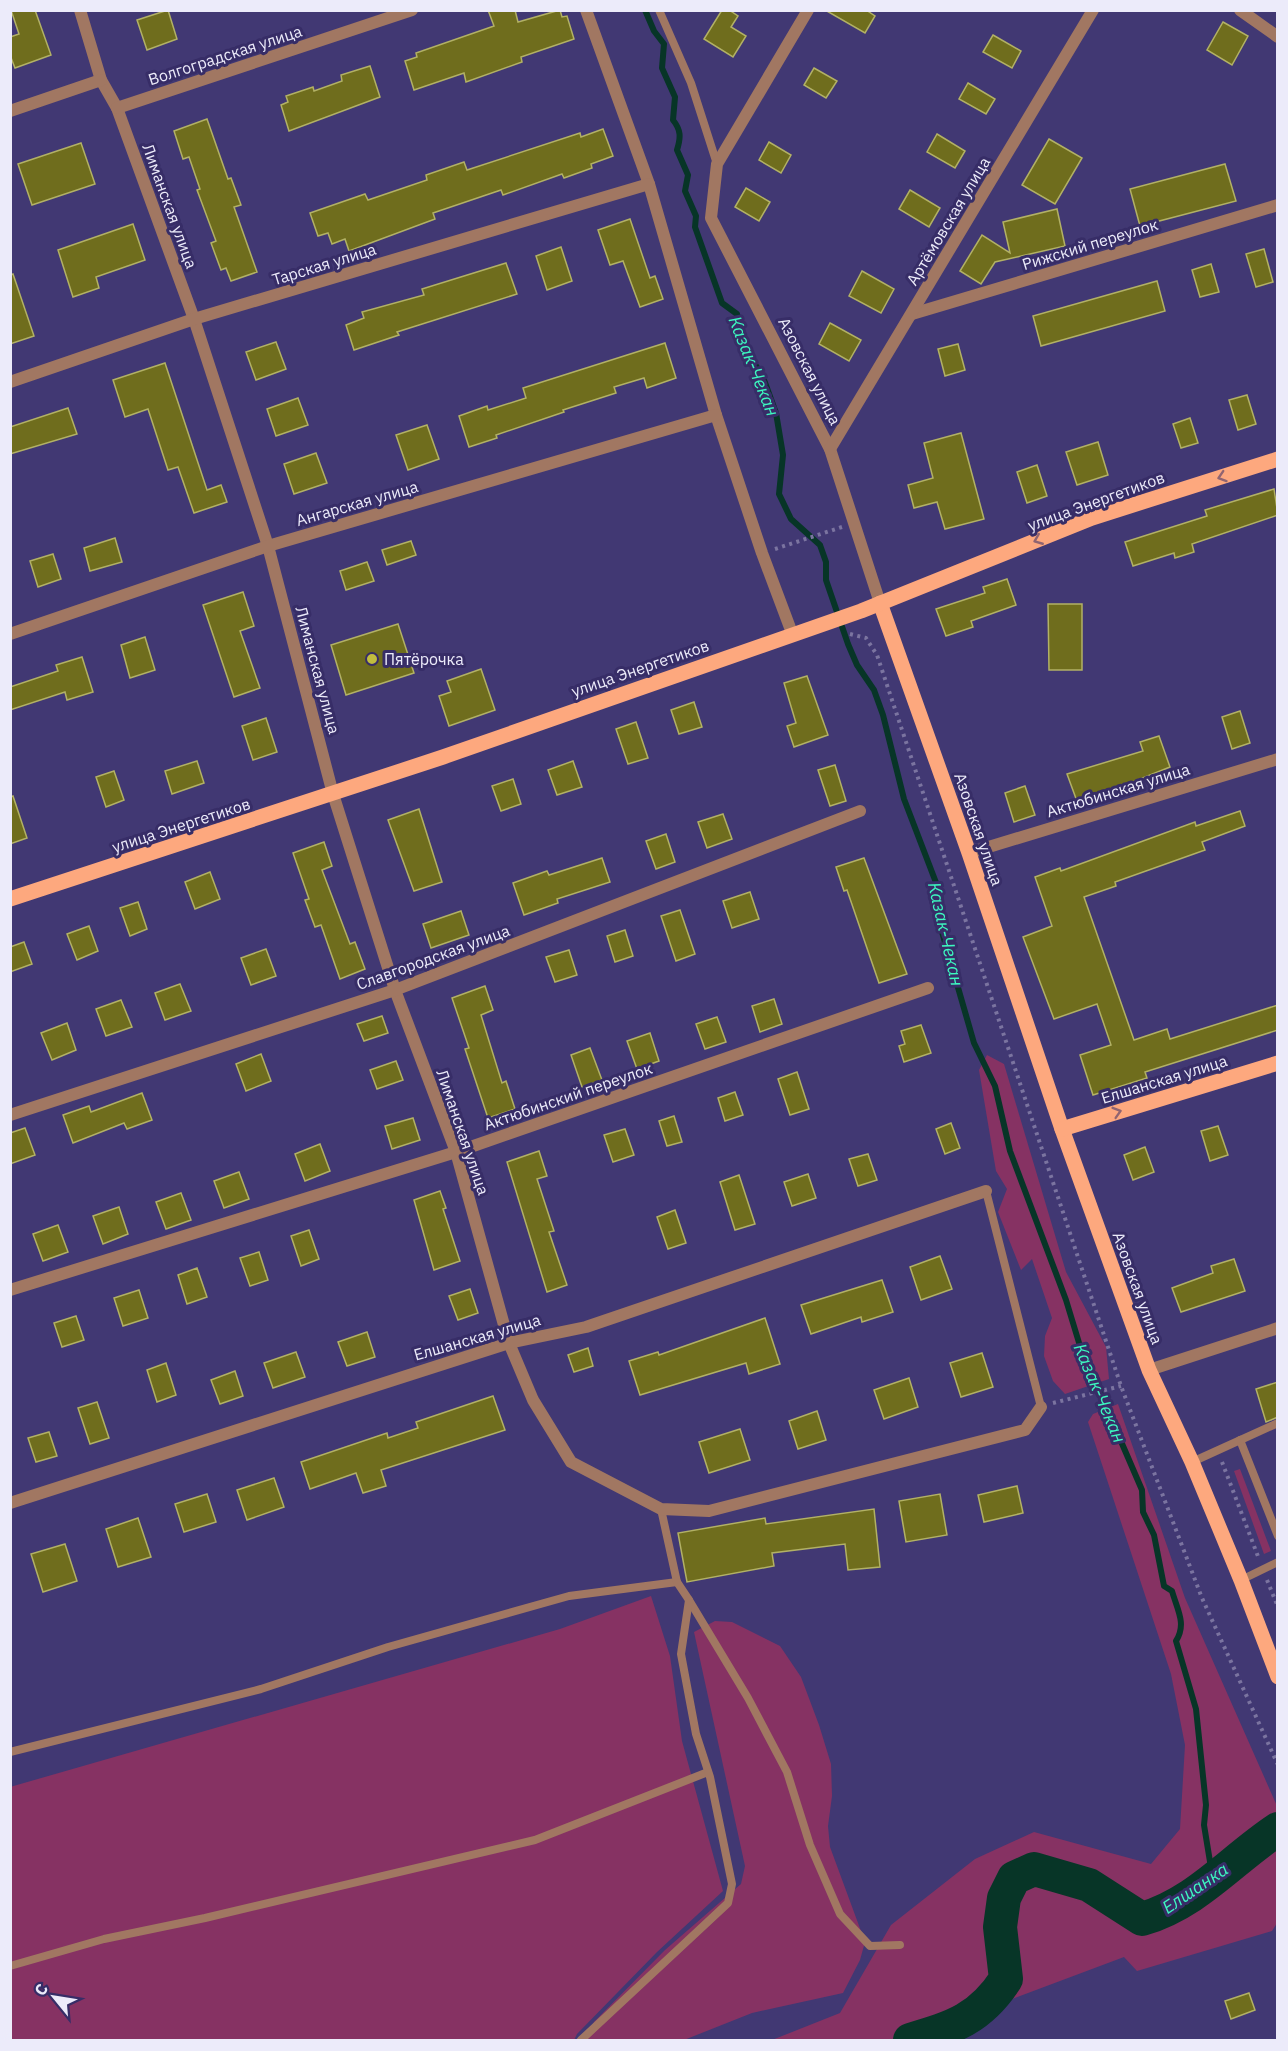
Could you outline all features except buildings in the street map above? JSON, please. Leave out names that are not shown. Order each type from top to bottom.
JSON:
[{"type":"main road","name":"улица Энергетиков","points":[[10,899],[333,794],[792,633],[861,611],[1092,518],[1278,459]]},
{"type":"main road","name":"Азовская улица","points":[[880,603],[969,853],[1062,1129],[1149,1370],[1192,1462],[1278,1677]]},
{"type":"main road","name":"Елшанская улица","points":[[1062,1129],[1278,1063]]},
{"type":"street","name":"Лиманская улица","points":[[80,10],[101,80],[117,108],[194,319],[268,546],[333,794],[394,990],[456,1152],[509,1343],[533,1400],[571,1462],[661,1509]]},
{"type":"street","name":"Волгоградская улица","points":[[117,108],[412,10]]},
{"type":"street","points":[[586,10],[649,184],[716,415],[762,553],[792,633]]},
{"type":"street","name":"Азовская улица","points":[[808,10],[717,164],[711,218],[830,448],[880,603]]},
{"type":"street","name":"Артёмовская улица","points":[[830,448],[1093,10]]},
{"type":"street","points":[[1240,10],[1278,37]]},
{"type":"street","points":[[10,111],[101,80]]},
{"type":"street","name":"Тарская улица","points":[[10,382],[194,319],[649,184]]},
{"type":"street","name":"Рижский переулок","points":[[912,314],[1278,205]]},
{"type":"street","name":"Ангарская улица","points":[[10,634],[268,546],[716,415]]},
{"type":"street","name":"Актюбинская улица","points":[[969,853],[1278,759]]},
{"type":"street","name":"Славгородская улица","points":[[10,1115],[394,990],[860,811]]},
{"type":"street","name":"Актюбинский переулок","points":[[10,1290],[456,1152],[928,988]]},
{"type":"street","name":"Елшанская улица","points":[[10,1503],[509,1343],[586,1327],[986,1191]]},
{"type":"street","points":[[1149,1370],[1278,1328]]},
{"type":"street","points":[[661,1509],[709,1511],[1025,1430],[1041,1407]]},
{"type":"lane","points":[[659,10],[691,83],[717,164]]},
{"type":"lane","points":[[986,1191],[1041,1407]]},
{"type":"lane","points":[[1192,1462],[1278,1423]]},
{"type":"lane","points":[[1240,1440],[1278,1536]]},
{"type":"lane","points":[[661,1509],[677,1582],[748,1698],[787,1772],[810,1845],[840,1914],[870,1946],[900,1946]]},
{"type":"lane","points":[[1241,1580],[1278,1562]]},
{"type":"lane","points":[[10,1752],[261,1689],[388,1647],[569,1596],[677,1582]]},
{"type":"lane","points":[[581,2040],[728,1902],[732,1884],[708,1772],[696,1734],[681,1654],[689,1600]]},
{"type":"lane","points":[[10,1966],[104,1939],[217,1916],[535,1840],[708,1772]]},
{"type":"path","points":[[762,553],[825,532]]},
{"type":"path","points":[[853,633],[866,638],[877,655],[1121,1386],[1202,1598],[1278,1765]]},
{"type":"path","points":[[1041,1407],[1121,1386]]},
{"type":"path","points":[[1218,1450],[1278,1607]]},
{"type":"shaded area","points":[[987,1055],[1004,1064],[1066,1272],[1106,1347],[1109,1379],[1065,1394],[1053,1381],[1044,1356],[1045,1336],[1052,1318],[1032,1259],[1021,1270],[998,1212],[1007,1189],[996,1171],[979,1070]]},
{"type":"shaded area","points":[[1118,1404],[1185,1598],[1277,1806],[1277,1923],[1272,1931],[1137,1971],[1124,1957],[903,2040],[772,2040],[840,2013],[891,1925],[975,1859],[1034,1832],[1151,1864],[1180,1829],[1185,1745],[1171,1674],[1088,1422],[1093,1414]]},
{"type":"shaded area","points":[[1240,1469],[1271,1551],[1264,1554],[1234,1471]]},
{"type":"shaded area","points":[[651,1596],[670,1656],[682,1741],[723,1891],[657,1952],[577,2034],[574,2040],[11,2040],[10,1787],[560,1629]]},
{"type":"shaded area","points":[[715,1621],[732,1622],[780,1646],[801,1677],[831,1764],[832,1796],[828,1826],[830,1847],[865,1942],[860,1960],[843,1993],[752,2013],[684,2040],[587,2040],[594,2022],[665,1950],[741,1884],[745,1866],[694,1632]]},
{"type":"waterway","name":"Казак-Чекан","points":[[645,10],[654,31],[664,44],[662,68],[675,97],[673,120],[680,134],[677,150],[688,175],[685,191],[696,216],[695,227],[722,303],[737,314],[746,350],[763,377],[776,413],[783,455],[779,494],[791,519],[820,545],[826,562],[826,580],[848,644],[857,665],[874,690],[883,715],[904,799],[940,893],[942,932],[974,1043],[995,1086],[1010,1151],[1066,1300],[1087,1369],[1098,1388],[1142,1490],[1143,1512],[1154,1535],[1164,1586],[1172,1591],[1180,1616],[1181,1629],[1176,1641],[1196,1709],[1206,1805],[1204,1825],[1213,1880]]},
{"type":"waterway","name":"Елшанка","points":[[910,2040],[965,2020],[986,2004],[1006,1979],[1000,1927],[1004,1898],[1014,1878],[1034,1869],[1089,1885],[1142,1919],[1162,1912],[1197,1892],[1278,1829]]},
{"type":"place","name":"Пятёрочка","points":[[372,659]]}]
